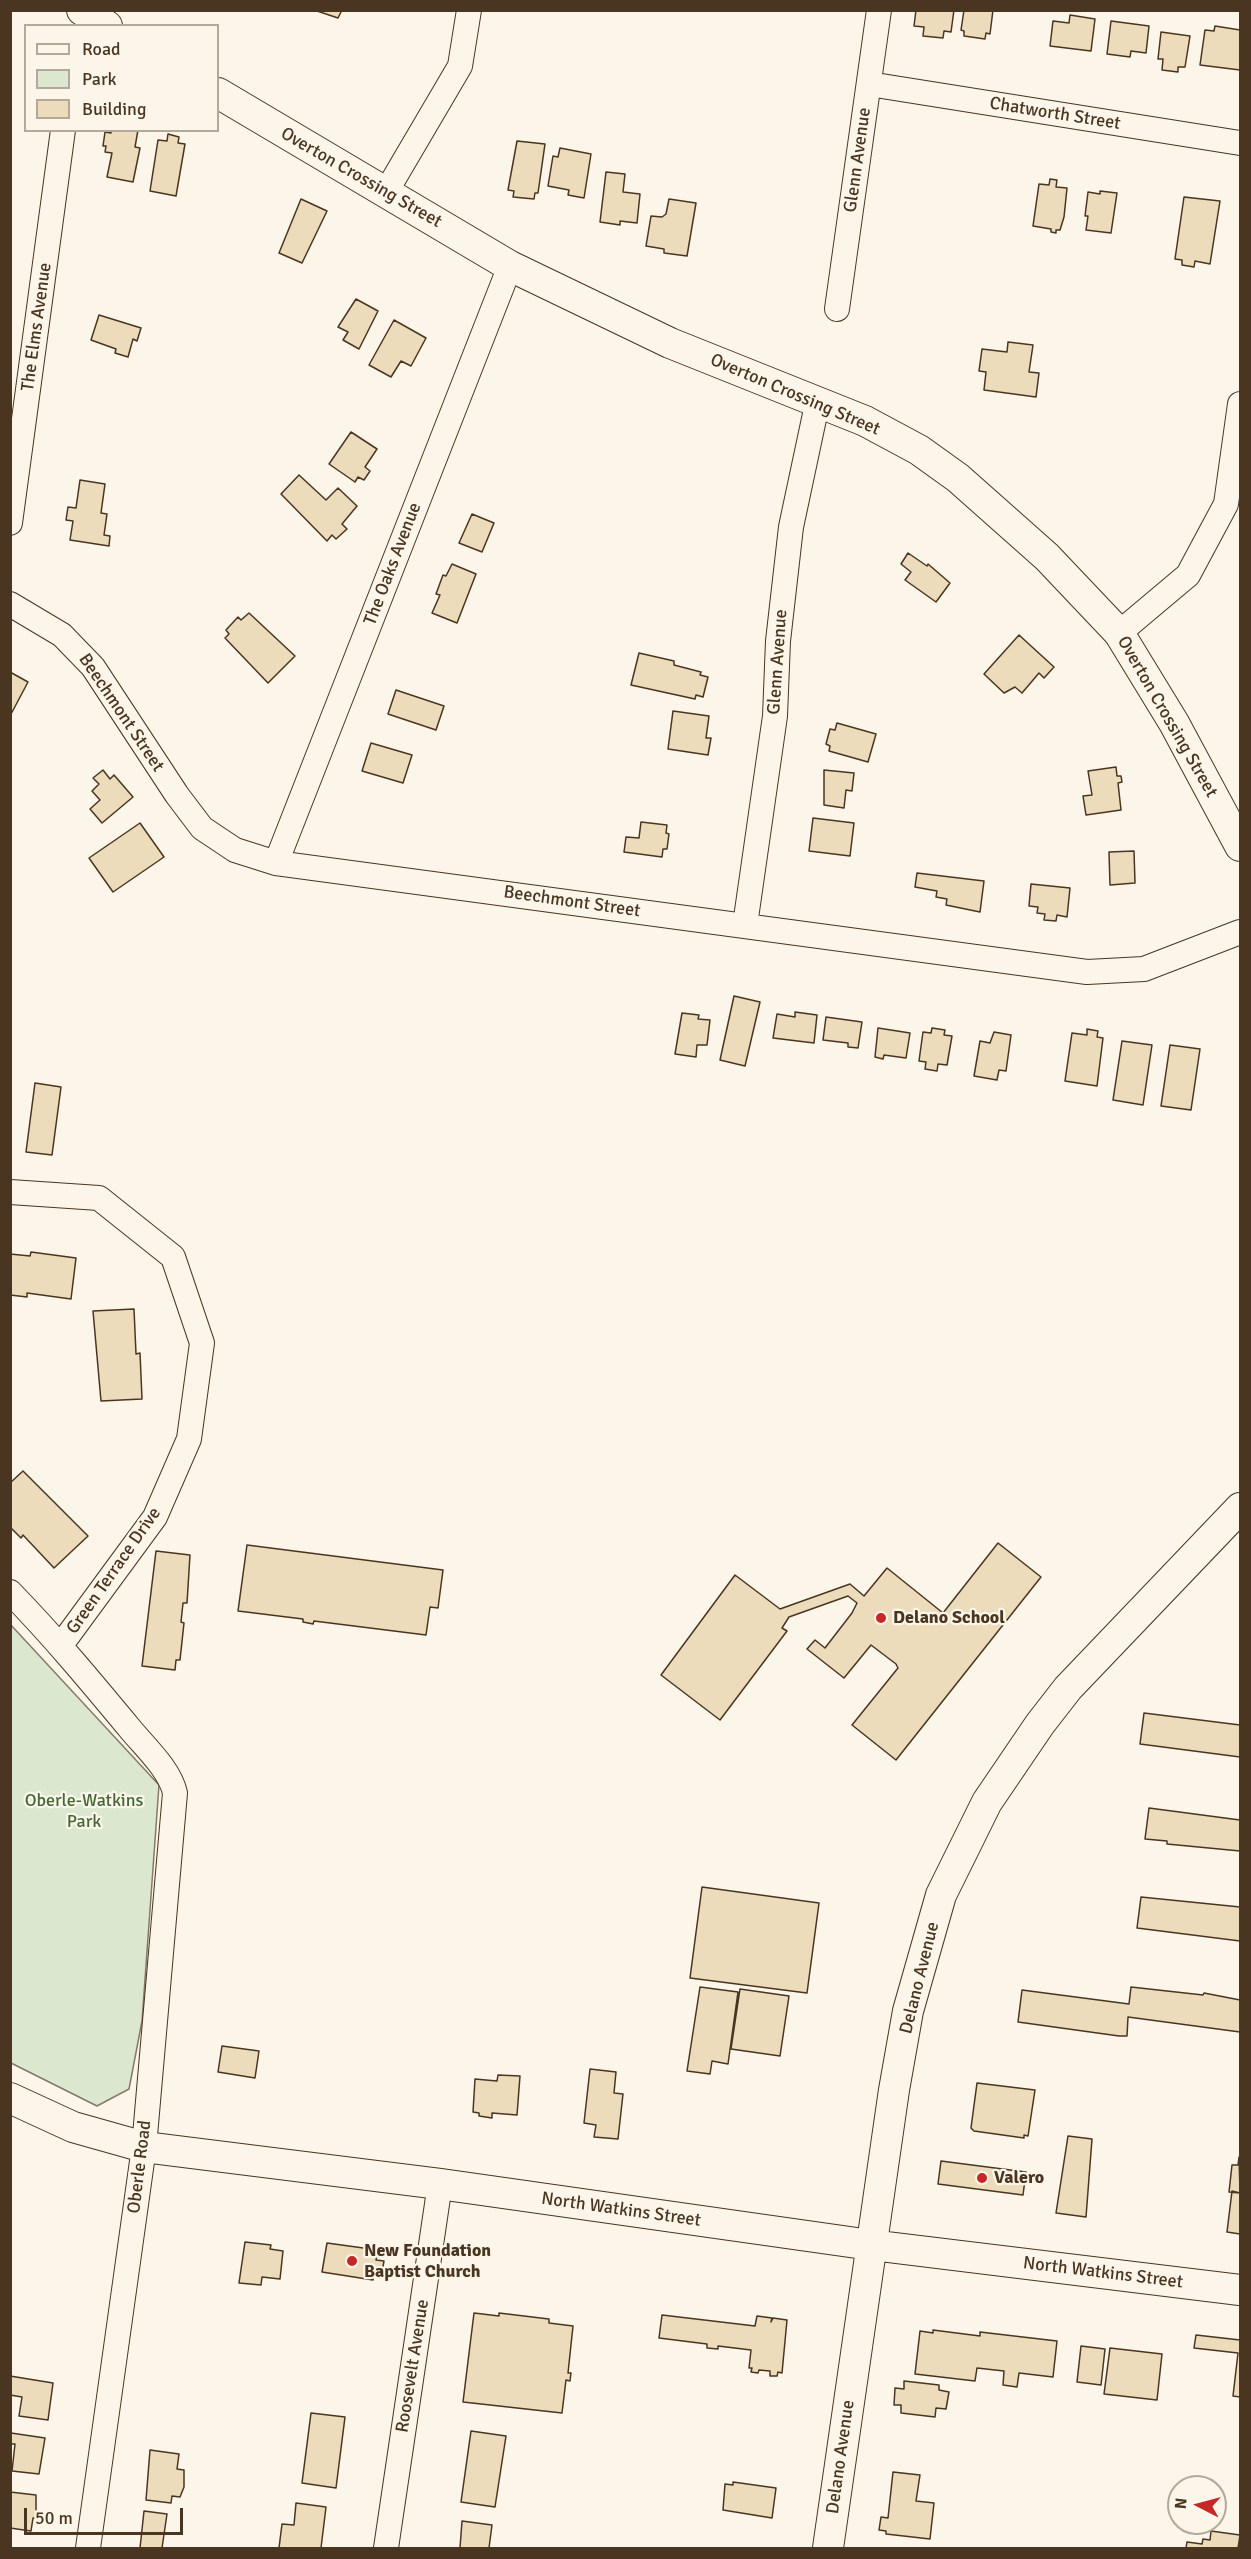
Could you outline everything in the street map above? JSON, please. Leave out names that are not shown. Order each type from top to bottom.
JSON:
[{"type":"main road","points":[[81,10],[103,24]]},
{"type":"main road","name":"Overton Crossing Street","points":[[219,94],[510,266],[670,343],[818,400],[865,421],[919,450],[958,478],[1047,557],[1119,633],[1174,723],[1240,846]]},
{"type":"main road","name":"Delano Avenue","points":[[828,2548],[894,2090],[908,2011],[941,1895],[987,1802],[1040,1724],[1068,1688],[1240,1508]]},
{"type":"main road","name":"North Watkins Street","points":[[10,2098],[73,2127],[144,2147],[440,2184],[872,2245],[1240,2289]]},
{"type":"street","points":[[386,192],[460,66],[469,10]]},
{"type":"street","name":"Glenn Avenue","points":[[837,309],[879,10]]},
{"type":"street","name":"Chatworth Street","points":[[869,84],[1240,143]]},
{"type":"street","name":"The Elms Avenue","points":[[10,523],[63,132]]},
{"type":"street","name":"The Oaks Avenue","points":[[276,863],[510,266]]},
{"type":"street","name":"Glenn Avenue","points":[[745,925],[775,716],[778,641],[791,527],[818,400]]},
{"type":"street","points":[[1119,633],[1188,575],[1226,504],[1240,404]]},
{"type":"street","name":"Beechmont Street","points":[[10,604],[62,635],[93,667],[177,795],[202,828],[235,850],[276,863],[1087,972],[1144,969],[1240,932]]},
{"type":"street","name":"Green Terrace Drive","points":[[10,1192],[99,1198],[173,1257],[201,1343],[189,1439],[155,1517],[61,1645]]},
{"type":"street","points":[[10,1592],[61,1645]]},
{"type":"street","name":"Oberle Road","points":[[61,1645],[173,1783],[175,1793],[144,2147],[88,2548]]},
{"type":"street","name":"Roosevelt Avenue","points":[[386,2548],[440,2184]]},
{"type":"green space","name":"Oberle-Watkins Park","points":[[10,1624],[159,1785],[142,2021],[129,2089],[97,2106],[11,2063]]},
{"type":"building","points":[[318,10],[342,10],[338,18],[317,11]]},
{"type":"building","points":[[916,10],[954,10],[951,32],[944,31],[943,38],[923,36],[924,27],[914,26]]},
{"type":"building","points":[[964,10],[993,10],[990,34],[986,33],[985,39],[964,36],[964,31],[961,30]]},
{"type":"building","points":[[1070,15],[1095,19],[1091,51],[1050,46],[1053,21],[1069,23]]},
{"type":"building","points":[[1111,21],[1149,26],[1146,53],[1131,51],[1130,57],[1107,54]]},
{"type":"building","points":[[1215,26],[1240,30],[1240,70],[1200,65],[1205,30],[1214,31]]},
{"type":"building","points":[[1161,32],[1190,36],[1185,67],[1178,67],[1178,72],[1162,70],[1163,59],[1158,59]]},
{"type":"building","points":[[105,132],[138,132],[135,147],[140,148],[133,182],[107,177],[112,153],[105,152],[106,146],[103,146]]},
{"type":"building","points":[[168,134],[179,137],[178,143],[185,144],[176,196],[150,191],[158,140],[167,141]]},
{"type":"building","points":[[517,141],[545,144],[538,193],[535,193],[534,199],[513,197],[514,191],[508,190]]},
{"type":"building","points":[[560,148],[591,154],[584,198],[568,195],[569,190],[548,186],[553,156],[558,157]]},
{"type":"building","points":[[606,172],[625,174],[623,192],[640,194],[637,223],[620,221],[620,225],[600,222]]},
{"type":"building","points":[[1050,179],[1057,180],[1056,187],[1067,188],[1064,217],[1060,230],[1056,230],[1056,233],[1051,232],[1051,229],[1033,226],[1039,184],[1049,185]]},
{"type":"building","points":[[1100,191],[1117,193],[1111,233],[1086,230],[1088,192],[1100,194]]},
{"type":"building","points":[[1184,197],[1220,201],[1210,264],[1195,261],[1194,267],[1182,265],[1182,260],[1175,259]]},
{"type":"building","points":[[301,199],[327,211],[302,263],[279,253]]},
{"type":"building","points":[[669,199],[696,203],[687,256],[664,253],[664,249],[646,246],[651,216],[662,217],[666,214]]},
{"type":"building","points":[[356,299],[378,311],[359,349],[343,340],[348,332],[338,327]]},
{"type":"building","points":[[99,315],[141,328],[137,341],[133,339],[128,357],[115,353],[116,349],[91,340]]},
{"type":"building","points":[[394,320],[426,338],[411,366],[401,361],[391,377],[369,365]]},
{"type":"building","points":[[1008,342],[1033,345],[1029,372],[1039,373],[1036,397],[984,390],[986,372],[979,371],[982,349],[1007,352]]},
{"type":"building","points":[[351,432],[377,449],[365,467],[370,471],[364,480],[358,477],[355,482],[329,464]]},
{"type":"building","points":[[299,475],[326,500],[338,488],[357,506],[342,524],[347,529],[336,539],[332,535],[327,541],[281,494]]},
{"type":"building","points":[[80,480],[105,484],[101,513],[107,514],[104,535],[110,536],[109,546],[70,540],[73,521],[66,520],[68,507],[76,508]]},
{"type":"building","points":[[472,514],[494,523],[482,552],[459,543]]},
{"type":"building","points":[[908,553],[927,566],[928,564],[950,583],[936,602],[905,580],[911,572],[901,564]]},
{"type":"building","points":[[452,564],[476,574],[457,623],[432,613],[440,595],[436,594],[443,575],[446,576]]},
{"type":"building","points":[[249,613],[295,656],[268,683],[225,638],[229,634],[226,630],[238,617],[241,620]]},
{"type":"building","points":[[1019,635],[1054,667],[1044,678],[1039,673],[1022,693],[1015,687],[1004,693],[984,674]]},
{"type":"building","points":[[639,653],[674,661],[674,665],[701,672],[700,675],[708,677],[703,697],[696,695],[695,699],[631,685]]},
{"type":"building","points":[[10,672],[28,682],[10,716]]},
{"type":"building","points":[[396,690],[444,706],[436,730],[388,714]]},
{"type":"building","points":[[673,711],[709,716],[706,738],[711,738],[708,755],[668,749]]},
{"type":"building","points":[[837,723],[876,734],[868,762],[829,751],[830,746],[826,744],[830,729],[835,730]]},
{"type":"building","points":[[371,743],[412,755],[403,783],[362,771]]},
{"type":"building","points":[[1116,767],[1117,776],[1121,776],[1122,782],[1118,783],[1121,810],[1086,815],[1083,796],[1092,795],[1088,771]]},
{"type":"building","points":[[103,770],[110,779],[114,775],[133,797],[102,823],[90,809],[100,800],[92,791],[99,784],[93,778]]},
{"type":"building","points":[[824,770],[854,773],[852,791],[846,790],[844,808],[824,805]]},
{"type":"building","points":[[813,818],[854,823],[850,856],[809,851]]},
{"type":"building","points":[[641,822],[667,825],[666,833],[669,834],[667,849],[663,849],[662,857],[624,852],[626,837],[639,838]]},
{"type":"building","points":[[140,823],[164,857],[113,892],[89,858]]},
{"type":"building","points":[[1134,851],[1135,883],[1110,885],[1109,852]]},
{"type":"building","points":[[917,873],[984,881],[980,912],[946,905],[947,899],[936,897],[937,891],[915,887]]},
{"type":"building","points":[[1031,884],[1070,888],[1067,917],[1057,915],[1056,921],[1044,920],[1045,914],[1037,913],[1038,907],[1029,906]]},
{"type":"building","points":[[734,996],[760,1002],[745,1066],[720,1060]]},
{"type":"building","points":[[795,1012],[817,1015],[814,1043],[773,1038],[777,1014],[795,1017]]},
{"type":"building","points":[[682,1013],[699,1015],[698,1019],[710,1020],[707,1045],[697,1045],[696,1057],[675,1054]]},
{"type":"building","points":[[826,1017],[862,1022],[858,1048],[848,1047],[848,1043],[823,1040]]},
{"type":"building","points":[[878,1028],[910,1033],[906,1058],[884,1055],[883,1059],[875,1057]]},
{"type":"building","points":[[932,1028],[945,1030],[944,1035],[952,1036],[947,1065],[938,1064],[937,1071],[925,1069],[926,1062],[919,1061],[923,1032],[931,1033]]},
{"type":"building","points":[[1087,1029],[1098,1031],[1097,1037],[1103,1038],[1097,1086],[1065,1081],[1072,1033],[1087,1035]]},
{"type":"building","points":[[994,1032],[1011,1035],[1006,1071],[999,1070],[997,1080],[974,1076],[980,1041],[990,1043]]},
{"type":"building","points":[[1122,1041],[1152,1045],[1143,1105],[1113,1100]]},
{"type":"building","points":[[1170,1045],[1200,1049],[1191,1110],[1161,1106]]},
{"type":"building","points":[[35,1083],[61,1087],[52,1155],[26,1152]]},
{"type":"building","points":[[31,1252],[76,1258],[71,1299],[27,1293],[27,1297],[10,1295],[10,1254],[30,1256]]},
{"type":"building","points":[[134,1309],[136,1354],[140,1353],[142,1399],[101,1401],[93,1311]]},
{"type":"building","points":[[23,1471],[88,1536],[54,1568],[23,1535],[21,1538],[10,1527],[10,1483]]},
{"type":"building","points":[[998,1543],[1041,1577],[896,1760],[852,1725],[898,1668],[896,1664],[871,1645],[844,1678],[807,1649],[815,1640],[825,1648],[857,1603],[848,1596],[789,1617],[782,1628],[787,1631],[720,1720],[661,1675],[735,1575],[780,1609],[850,1584],[864,1596],[887,1568],[943,1613]]},
{"type":"building","points":[[247,1545],[443,1570],[438,1608],[430,1607],[426,1635],[314,1621],[313,1624],[303,1622],[303,1619],[238,1611]]},
{"type":"building","points":[[156,1551],[190,1555],[187,1603],[183,1603],[181,1622],[184,1623],[180,1660],[176,1660],[175,1670],[142,1666]]},
{"type":"building","points":[[1144,1713],[1240,1725],[1240,1757],[1140,1744]]},
{"type":"building","points":[[1149,1808],[1240,1820],[1240,1851],[1167,1844],[1167,1841],[1145,1839]]},
{"type":"building","points":[[702,1887],[819,1903],[807,1993],[690,1978]]},
{"type":"building","points":[[1141,1897],[1240,1907],[1240,1941],[1137,1928]]},
{"type":"building","points":[[700,1987],[738,1992],[728,2064],[712,2061],[710,2074],[687,2071]]},
{"type":"building","points":[[1131,1987],[1203,1995],[1204,1993],[1240,2000],[1240,2032],[1128,2017],[1127,2036],[1018,2022],[1022,1990],[1129,2004]]},
{"type":"building","points":[[740,1989],[789,1996],[780,2056],[731,2049]]},
{"type":"building","points":[[222,2046],[259,2051],[255,2078],[218,2072]]},
{"type":"building","points":[[590,2069],[616,2072],[614,2093],[623,2094],[618,2139],[594,2137],[596,2125],[584,2123]]},
{"type":"building","points":[[498,2075],[520,2076],[517,2115],[492,2113],[492,2118],[479,2116],[479,2113],[473,2112],[475,2079],[497,2081]]},
{"type":"building","points":[[977,2083],[1035,2090],[1028,2136],[1024,2135],[1024,2138],[974,2131],[971,2128]]},
{"type":"building","points":[[1068,2136],[1092,2139],[1086,2217],[1056,2213]]},
{"type":"building","points":[[1239,2157],[1240,2193],[1229,2192],[1232,2165],[1238,2165]]},
{"type":"building","name":"Valero","points":[[941,2161],[1026,2172],[1023,2195],[938,2184]]},
{"type":"building","points":[[1232,2191],[1240,2193],[1240,2234],[1227,2232]]},
{"type":"building","points":[[245,2242],[271,2245],[270,2249],[283,2251],[280,2279],[262,2277],[261,2285],[239,2283]]},
{"type":"building","name":"New Foundation Baptist Church","points":[[327,2243],[378,2250],[376,2260],[384,2261],[382,2272],[374,2271],[373,2280],[322,2272]]},
{"type":"building","points":[[474,2313],[499,2316],[499,2313],[549,2319],[549,2323],[573,2326],[568,2373],[571,2373],[570,2381],[566,2380],[562,2413],[463,2402]]},
{"type":"building","points":[[662,2315],[755,2326],[757,2316],[772,2318],[771,2322],[773,2318],[787,2320],[782,2373],[778,2372],[777,2376],[770,2376],[770,2371],[751,2372],[752,2368],[749,2368],[751,2350],[718,2346],[718,2349],[707,2348],[707,2344],[659,2338]]},
{"type":"building","points":[[933,2330],[980,2336],[980,2332],[1057,2341],[1053,2377],[1019,2373],[1017,2387],[1003,2385],[1004,2371],[977,2368],[975,2381],[915,2374],[920,2331],[933,2333]]},
{"type":"building","points":[[1196,2335],[1240,2340],[1240,2397],[1233,2396],[1238,2353],[1194,2348]]},
{"type":"building","points":[[1081,2346],[1105,2349],[1101,2385],[1077,2382]]},
{"type":"building","points":[[1110,2348],[1162,2354],[1157,2400],[1104,2394]]},
{"type":"building","points":[[10,2376],[53,2383],[48,2420],[19,2416],[22,2397],[10,2395]]},
{"type":"building","points":[[904,2381],[939,2385],[939,2390],[949,2392],[946,2409],[936,2408],[935,2417],[901,2413],[901,2405],[894,2405],[895,2388],[904,2389]]},
{"type":"building","points":[[311,2413],[345,2417],[336,2488],[302,2483]]},
{"type":"building","points":[[471,2431],[506,2436],[495,2507],[461,2502]]},
{"type":"building","points":[[11,2433],[45,2438],[39,2474],[12,2471],[15,2444],[10,2444]]},
{"type":"building","points":[[150,2450],[179,2454],[177,2469],[184,2470],[184,2487],[180,2497],[172,2496],[171,2503],[146,2500]]},
{"type":"building","points":[[893,2472],[920,2475],[916,2501],[934,2503],[930,2539],[886,2534],[886,2531],[879,2530],[881,2517],[888,2518]]},
{"type":"building","points":[[733,2482],[776,2488],[772,2518],[723,2510],[725,2484],[733,2485]]},
{"type":"building","points":[[10,2492],[36,2495],[36,2518],[33,2518],[31,2531],[10,2528]]},
{"type":"building","points":[[296,2503],[326,2507],[321,2548],[279,2548],[282,2524],[294,2525]]},
{"type":"building","points":[[144,2511],[167,2514],[162,2548],[140,2548]]},
{"type":"building","points":[[462,2521],[492,2525],[489,2548],[460,2548]]},
{"type":"building","points":[[1211,2535],[1240,2535],[1238,2548],[1186,2548],[1187,2542],[1202,2544],[1203,2539],[1210,2540]]},
{"type":"place","name":"Delano School","points":[[881,1618]]},
{"type":"place","name":"Valero","points":[[982,2178]]},
{"type":"place","name":"New Foundation Baptist Church","points":[[352,2261]]}]
